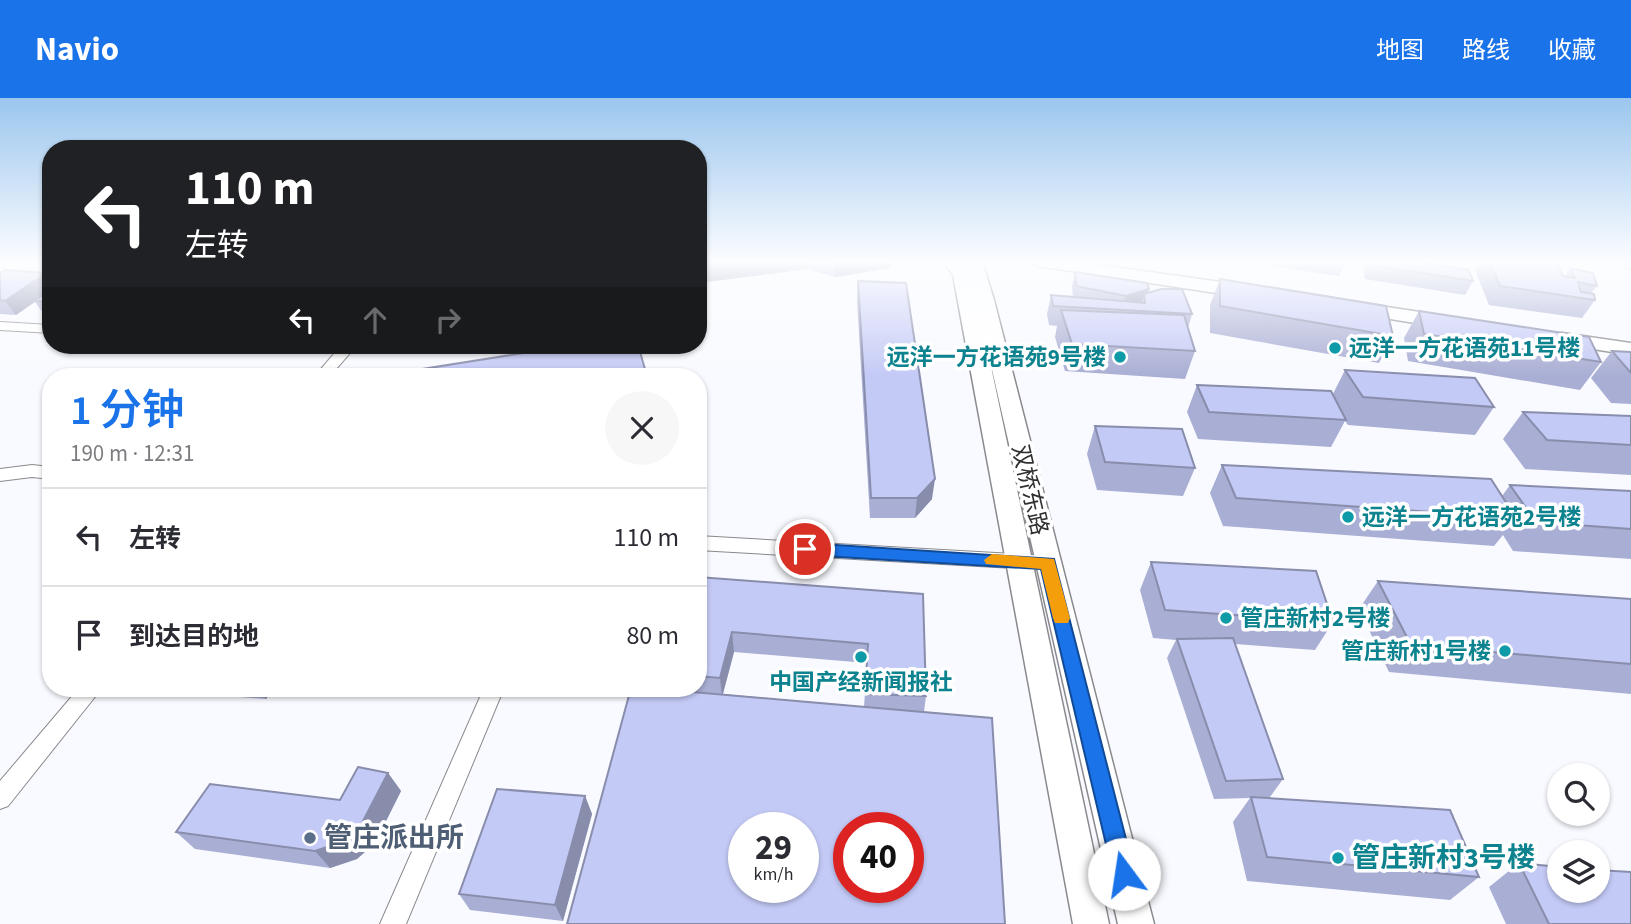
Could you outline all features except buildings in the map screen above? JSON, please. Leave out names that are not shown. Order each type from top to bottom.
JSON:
[{"type":"street","name":"双桥东路","points":[[967,300],[1091,924]]},
{"type":"street","name":"双桥东路","points":[[985,300],[1136,924]]},
{"type":"street","points":[[1342,306],[1466,325]]},
{"type":"street","points":[[0,326],[42,328]]},
{"type":"street","points":[[1548,337],[1631,349]]},
{"type":"street","points":[[329,368],[342,354]]},
{"type":"street","points":[[0,475],[42,472]]},
{"type":"street","points":[[707,544],[1048,563]]},
{"type":"street","points":[[0,799],[85,697]]},
{"type":"street","points":[[393,924],[490,697]]},
{"type":"slow traffic","points":[[992,560],[1048,563],[1061,618]]},
{"type":"place","name":"远洋一方花语苑11号楼","points":[[1335,348]]},
{"type":"place","name":"远洋一方花语苑9号楼","points":[[1120,357]]},
{"type":"place","name":"远洋一方花语苑2号楼","points":[[1348,517]]},
{"type":"place","name":"管庄新村2号楼","points":[[1226,618]]},
{"type":"place","name":"管庄新村1号楼","points":[[1505,651]]},
{"type":"place","name":"中国产经新闻报社","points":[[861,657]]},
{"type":"place","name":"管庄派出所","points":[[310,838]]},
{"type":"place","name":"管庄新村3号楼","points":[[1338,858]]},
{"type":"route","points":[[805,549],[1048,563],[1124,874]]}]
